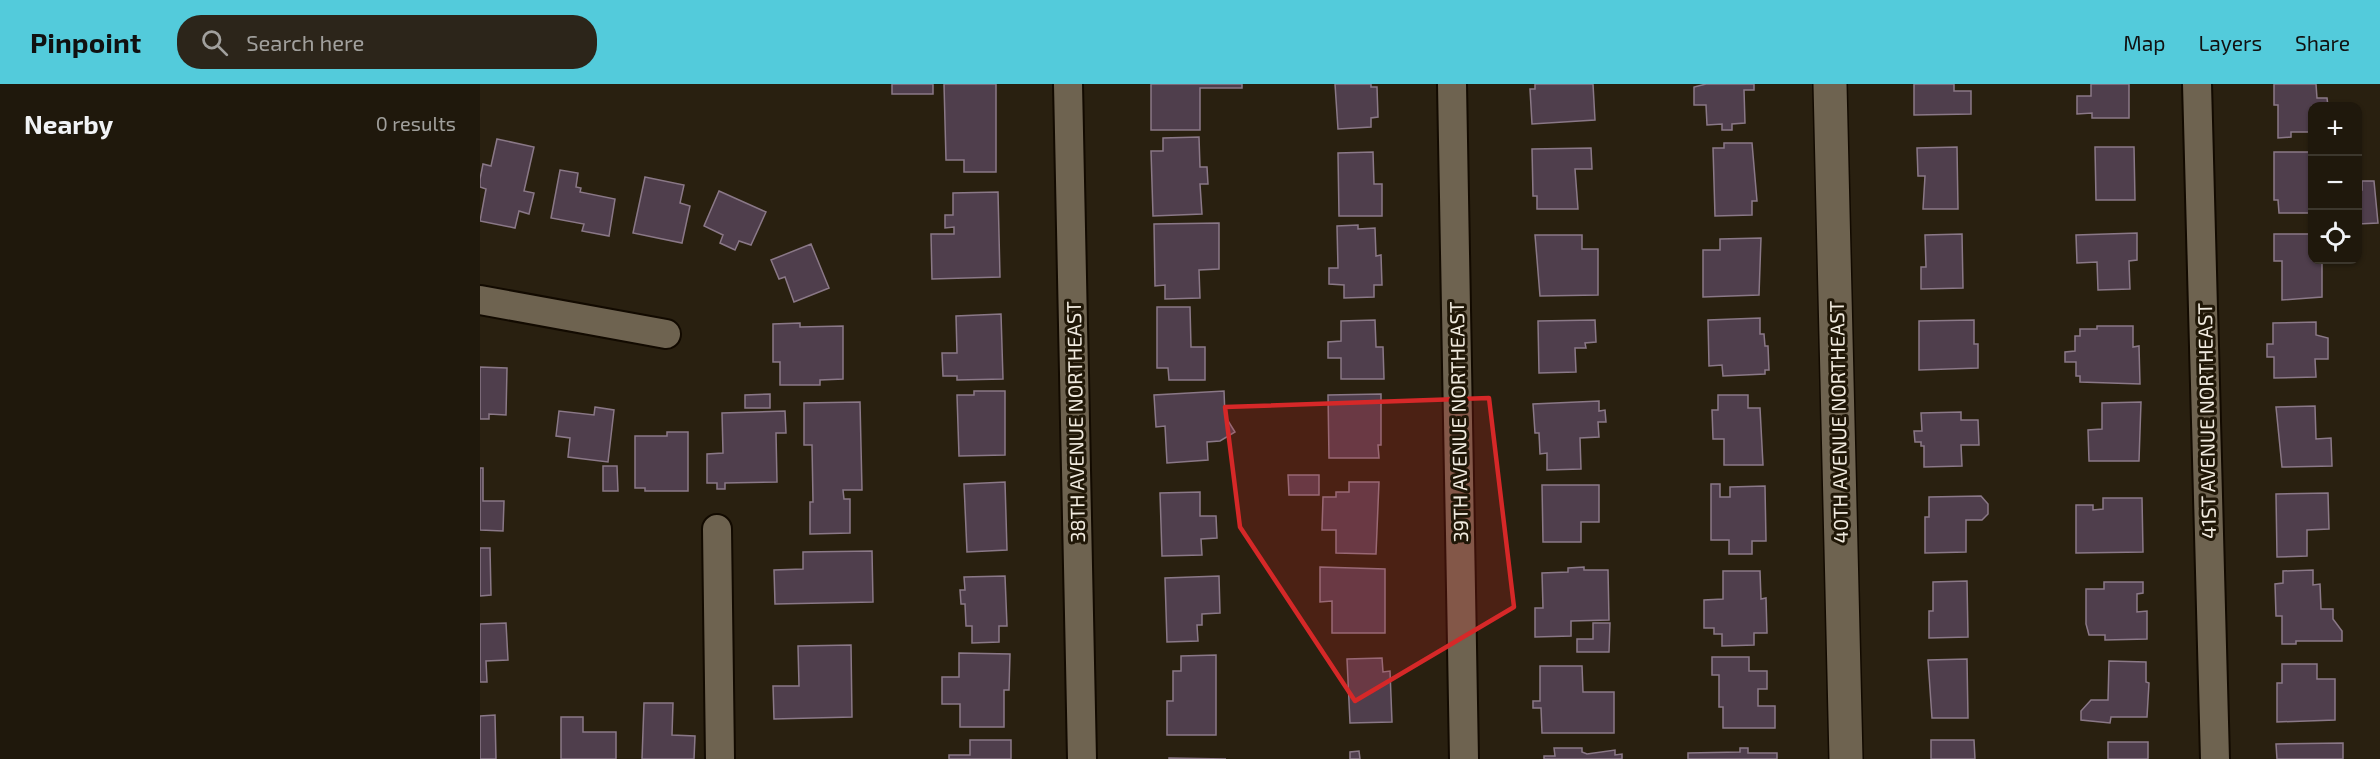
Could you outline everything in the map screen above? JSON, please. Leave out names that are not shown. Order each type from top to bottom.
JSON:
[{"type":"street","name":"38TH AVENUE NORTHEAST","points":[[1068,84],[1082,759]]},
{"type":"street","name":"39TH AVENUE NORTHEAST","points":[[1452,84],[1464,759]]},
{"type":"street","name":"40TH AVENUE NORTHEAST","points":[[1830,84],[1846,759]]},
{"type":"street","name":"41ST AVENUE NORTHEAST","points":[[2197,84],[2215,759]]},
{"type":"street","points":[[480,300],[666,334]]},
{"type":"street","points":[[717,529],[720,759]]},
{"type":"highlighted area","points":[[1489,398],[1514,607],[1355,701],[1240,527],[1225,407]]},
{"type":"building","points":[[892,84],[933,84],[933,94],[892,94]]},
{"type":"building","points":[[944,84],[996,84],[996,172],[964,172],[964,160],[946,160]]},
{"type":"building","points":[[1151,84],[1242,84],[1242,88],[1200,88],[1200,130],[1151,130]]},
{"type":"building","points":[[1335,84],[1371,84],[1371,87],[1377,87],[1378,117],[1371,118],[1371,127],[1338,129]]},
{"type":"building","points":[[1535,84],[1593,84],[1595,120],[1532,124],[1530,89],[1535,89]]},
{"type":"building","points":[[1706,84],[1754,84],[1754,90],[1744,90],[1745,123],[1732,124],[1732,130],[1722,130],[1722,124],[1707,125],[1706,105],[1694,105],[1694,87]]},
{"type":"building","points":[[1914,84],[1954,84],[1954,91],[1971,91],[1971,114],[1914,115]]},
{"type":"building","points":[[2091,84],[2129,84],[2129,118],[2092,118],[2092,113],[2077,114],[2077,96],[2091,96]]},
{"type":"building","points":[[2274,84],[2316,84],[2317,98],[2327,98],[2328,102],[2308,102],[2308,132],[2291,132],[2291,137],[2278,138],[2278,105],[2274,105]]},
{"type":"building","points":[[1199,137],[1200,167],[1207,167],[1208,184],[1200,184],[1202,214],[1153,216],[1151,151],[1163,151],[1163,138]]},
{"type":"building","points":[[497,139],[534,147],[524,191],[534,193],[529,214],[519,211],[515,228],[480,221],[486,189],[480,187],[483,164],[491,166]]},
{"type":"building","points":[[1724,143],[1752,143],[1757,201],[1752,201],[1752,215],[1715,216],[1713,148],[1724,148]]},
{"type":"building","points":[[1957,147],[1958,209],[1923,209],[1925,176],[1918,176],[1917,148]]},
{"type":"building","points":[[2095,147],[2134,147],[2135,200],[2096,200]]},
{"type":"building","points":[[1591,148],[1592,169],[1575,169],[1578,209],[1537,209],[1537,196],[1533,196],[1532,149]]},
{"type":"building","points":[[1373,152],[1374,184],[1382,184],[1382,216],[1339,216],[1338,153]]},
{"type":"building","points":[[2274,152],[2308,152],[2308,213],[2279,213],[2278,200],[2274,200]]},
{"type":"building","points":[[560,170],[578,173],[576,187],[581,188],[580,192],[615,199],[609,236],[582,231],[584,224],[551,218]]},
{"type":"building","points":[[645,177],[684,185],[680,203],[690,206],[682,243],[633,233]]},
{"type":"building","points":[[2362,181],[2374,181],[2378,223],[2362,224]]},
{"type":"building","points":[[719,191],[766,212],[751,245],[739,241],[735,250],[720,243],[723,235],[704,226]]},
{"type":"building","points":[[998,192],[1000,277],[932,279],[931,234],[954,234],[954,227],[945,228],[945,215],[953,215],[953,193]]},
{"type":"building","points":[[1219,223],[1219,269],[1199,270],[1200,298],[1165,299],[1165,285],[1155,286],[1154,224]]},
{"type":"building","points":[[1358,225],[1358,229],[1375,228],[1376,256],[1381,255],[1382,285],[1374,285],[1374,297],[1344,298],[1344,285],[1329,284],[1329,268],[1338,268],[1337,226]]},
{"type":"building","points":[[2137,233],[2137,260],[2129,261],[2130,289],[2098,290],[2097,262],[2077,263],[2076,235]]},
{"type":"building","points":[[1962,234],[1963,288],[1921,289],[1921,267],[1926,267],[1925,235]]},
{"type":"building","points":[[2274,234],[2308,234],[2308,264],[2322,264],[2322,297],[2282,300],[2282,261],[2274,261]]},
{"type":"building","points":[[1535,235],[1582,235],[1582,249],[1598,249],[1598,295],[1540,296]]},
{"type":"building","points":[[1761,238],[1759,295],[1703,297],[1703,250],[1720,250],[1720,239]]},
{"type":"building","points":[[811,244],[829,288],[794,302],[785,277],[779,279],[771,260]]},
{"type":"building","points":[[1157,307],[1190,307],[1191,347],[1205,347],[1205,380],[1169,380],[1168,368],[1157,368]]},
{"type":"building","points":[[1001,314],[1003,379],[957,380],[957,376],[943,376],[942,353],[957,353],[956,316]]},
{"type":"building","points":[[1760,318],[1760,334],[1764,334],[1765,346],[1768,346],[1769,370],[1765,370],[1765,374],[1723,376],[1722,365],[1709,366],[1708,320]]},
{"type":"building","points":[[1375,320],[1376,347],[1383,347],[1384,379],[1341,379],[1341,358],[1328,358],[1328,342],[1341,341],[1341,321]]},
{"type":"building","points":[[1595,320],[1596,342],[1585,343],[1586,348],[1575,348],[1576,372],[1539,373],[1538,321]]},
{"type":"building","points":[[1974,320],[1974,344],[1978,344],[1978,368],[1919,370],[1919,321]]},
{"type":"building","points":[[2316,322],[2316,335],[2328,338],[2328,359],[2315,359],[2316,377],[2274,378],[2274,357],[2267,357],[2267,344],[2273,344],[2273,323]]},
{"type":"building","points":[[800,323],[800,327],[843,326],[843,379],[820,380],[820,385],[780,385],[780,362],[773,362],[773,324]]},
{"type":"building","points":[[2097,326],[2133,326],[2133,347],[2139,346],[2140,384],[2080,382],[2080,376],[2076,376],[2076,362],[2065,362],[2065,352],[2075,351],[2075,336],[2080,336],[2080,329],[2097,329]]},
{"type":"building","points":[[480,367],[507,368],[506,415],[489,414],[489,419],[480,419]]},
{"type":"building","points":[[974,391],[1005,391],[1005,455],[959,456],[957,395],[974,395]]},
{"type":"building","points":[[1224,391],[1225,416],[1235,432],[1220,441],[1207,442],[1208,460],[1167,463],[1165,426],[1156,427],[1154,395]]},
{"type":"building","points":[[770,394],[770,408],[745,408],[745,395]]},
{"type":"building","points":[[1381,394],[1379,458],[1329,458],[1328,395]]},
{"type":"building","points":[[1718,395],[1748,395],[1748,408],[1760,408],[1763,465],[1724,465],[1724,439],[1713,439],[1712,410],[1718,410]]},
{"type":"building","points":[[1599,401],[1599,411],[1605,410],[1606,422],[1598,422],[1599,437],[1580,438],[1581,469],[1547,470],[1547,453],[1540,454],[1539,433],[1535,433],[1533,404]]},
{"type":"building","points":[[860,402],[862,490],[843,490],[844,499],[850,499],[850,533],[810,534],[810,502],[813,502],[812,445],[804,445],[804,403]]},
{"type":"building","points":[[2141,402],[2139,461],[2089,461],[2088,430],[2102,429],[2102,403]]},
{"type":"building","points":[[2315,406],[2316,439],[2331,438],[2332,466],[2282,467],[2276,407]]},
{"type":"building","points":[[595,407],[614,410],[608,462],[568,457],[570,438],[556,436],[559,411],[594,415]]},
{"type":"building","points":[[785,411],[786,433],[776,433],[777,482],[725,483],[725,489],[717,489],[717,483],[707,483],[707,454],[723,453],[722,413]]},
{"type":"building","points":[[1961,412],[1961,420],[1978,420],[1979,445],[1961,445],[1962,466],[1924,467],[1924,446],[1921,446],[1921,442],[1915,442],[1914,431],[1922,431],[1921,413]]},
{"type":"building","points":[[667,432],[688,432],[688,491],[645,491],[645,488],[635,488],[635,436],[667,436]]},
{"type":"building","points":[[603,466],[617,466],[618,491],[603,491]]},
{"type":"building","points":[[480,468],[483,468],[483,501],[504,501],[503,531],[480,530]]},
{"type":"building","points":[[1288,475],[1319,475],[1319,495],[1289,495]]},
{"type":"building","points":[[1005,482],[1007,550],[967,552],[964,484]]},
{"type":"building","points":[[1349,482],[1379,482],[1376,554],[1336,553],[1336,530],[1322,530],[1323,497],[1336,497],[1336,492],[1349,492]]},
{"type":"building","points":[[1711,484],[1720,484],[1720,497],[1730,497],[1730,487],[1765,486],[1766,541],[1752,541],[1752,554],[1729,554],[1729,540],[1711,540]]},
{"type":"building","points":[[1542,485],[1599,485],[1599,522],[1581,522],[1581,542],[1543,542]]},
{"type":"building","points":[[1200,492],[1200,516],[1216,516],[1217,538],[1201,539],[1202,555],[1162,556],[1160,493]]},
{"type":"building","points":[[2328,493],[2329,529],[2307,530],[2307,556],[2277,557],[2276,494]]},
{"type":"building","points":[[1981,496],[1988,504],[1988,514],[1982,520],[1966,520],[1966,552],[1925,553],[1925,517],[1929,517],[1929,497]]},
{"type":"building","points":[[2103,498],[2142,498],[2143,552],[2076,553],[2076,505],[2093,505],[2093,510],[2103,509]]},
{"type":"building","points":[[480,548],[490,548],[491,595],[480,596]]},
{"type":"building","points":[[872,551],[873,602],[775,604],[774,570],[803,569],[803,552]]},
{"type":"building","points":[[1320,567],[1385,569],[1385,633],[1332,633],[1332,601],[1320,602]]},
{"type":"building","points":[[1584,567],[1584,570],[1608,570],[1609,620],[1571,621],[1571,636],[1535,637],[1535,608],[1543,608],[1542,573],[1568,572],[1568,568]]},
{"type":"building","points":[[2313,570],[2313,585],[2320,584],[2321,609],[2333,609],[2333,619],[2342,631],[2342,641],[2296,641],[2296,644],[2282,644],[2282,616],[2276,616],[2275,584],[2283,583],[2283,571]]},
{"type":"building","points":[[1723,571],[1760,571],[1761,599],[1766,598],[1767,633],[1754,633],[1754,645],[1722,646],[1722,634],[1714,634],[1714,628],[1704,628],[1704,600],[1723,599]]},
{"type":"building","points":[[1005,576],[1007,626],[999,626],[999,642],[972,643],[972,626],[966,626],[965,604],[961,604],[960,590],[965,590],[964,577]]},
{"type":"building","points":[[1219,576],[1220,613],[1202,614],[1202,625],[1197,625],[1198,641],[1167,642],[1165,578]]},
{"type":"building","points":[[1967,581],[1968,637],[1929,638],[1929,611],[1933,611],[1933,582]]},
{"type":"building","points":[[2104,582],[2143,582],[2143,593],[2137,594],[2137,612],[2147,611],[2147,639],[2105,640],[2105,635],[2089,635],[2086,624],[2086,589],[2104,589]]},
{"type":"building","points":[[506,623],[508,660],[486,661],[487,682],[480,682],[480,624]]},
{"type":"building","points":[[1593,623],[1610,623],[1609,652],[1577,652],[1577,639],[1593,639]]},
{"type":"building","points":[[851,645],[852,717],[774,719],[773,686],[799,686],[798,646]]},
{"type":"building","points":[[959,653],[1010,654],[1009,690],[1004,690],[1004,727],[960,727],[960,704],[942,704],[942,677],[959,677]]},
{"type":"building","points":[[1216,655],[1216,735],[1167,735],[1167,701],[1173,701],[1173,671],[1181,671],[1181,656]]},
{"type":"building","points":[[1712,657],[1749,657],[1749,671],[1767,671],[1767,689],[1758,689],[1758,706],[1775,706],[1775,728],[1723,728],[1723,707],[1719,707],[1719,675],[1712,675]]},
{"type":"building","points":[[1382,658],[1383,672],[1390,671],[1392,722],[1350,723],[1347,659]]},
{"type":"building","points":[[1967,659],[1968,718],[1932,718],[1928,660]]},
{"type":"building","points":[[2109,661],[2146,662],[2146,682],[2149,683],[2147,717],[2111,717],[2110,723],[2081,720],[2081,711],[2091,700],[2108,700]]},
{"type":"building","points":[[2282,664],[2317,664],[2317,679],[2335,679],[2335,720],[2277,722],[2277,683],[2282,683]]},
{"type":"building","points":[[1540,666],[1582,666],[1583,692],[1614,692],[1614,733],[1542,733],[1541,708],[1533,708],[1533,701],[1540,701]]},
{"type":"building","points":[[644,703],[673,703],[672,735],[695,736],[694,759],[642,759]]},
{"type":"building","points":[[495,715],[496,759],[480,759],[480,716]]},
{"type":"building","points":[[561,717],[583,717],[583,732],[616,732],[616,759],[561,759]]},
{"type":"building","points":[[970,740],[1011,740],[1011,759],[949,759],[949,755],[970,755]]},
{"type":"building","points":[[1931,740],[1974,740],[1975,759],[1931,759]]},
{"type":"building","points":[[2108,742],[2148,742],[2148,759],[2108,759]]},
{"type":"building","points":[[2343,743],[2343,759],[2277,759],[2276,744]]},
{"type":"building","points":[[1554,748],[1582,748],[1582,752],[1587,754],[1615,750],[1615,755],[1622,754],[1622,759],[1544,759],[1544,756],[1555,756]]},
{"type":"building","points":[[1740,748],[1748,748],[1748,753],[1777,753],[1777,759],[1688,759],[1688,753],[1740,752]]},
{"type":"building","points":[[1359,751],[1360,759],[1350,759],[1350,752]]},
{"type":"building","points":[[1169,758],[1226,759],[1169,759]]}]
